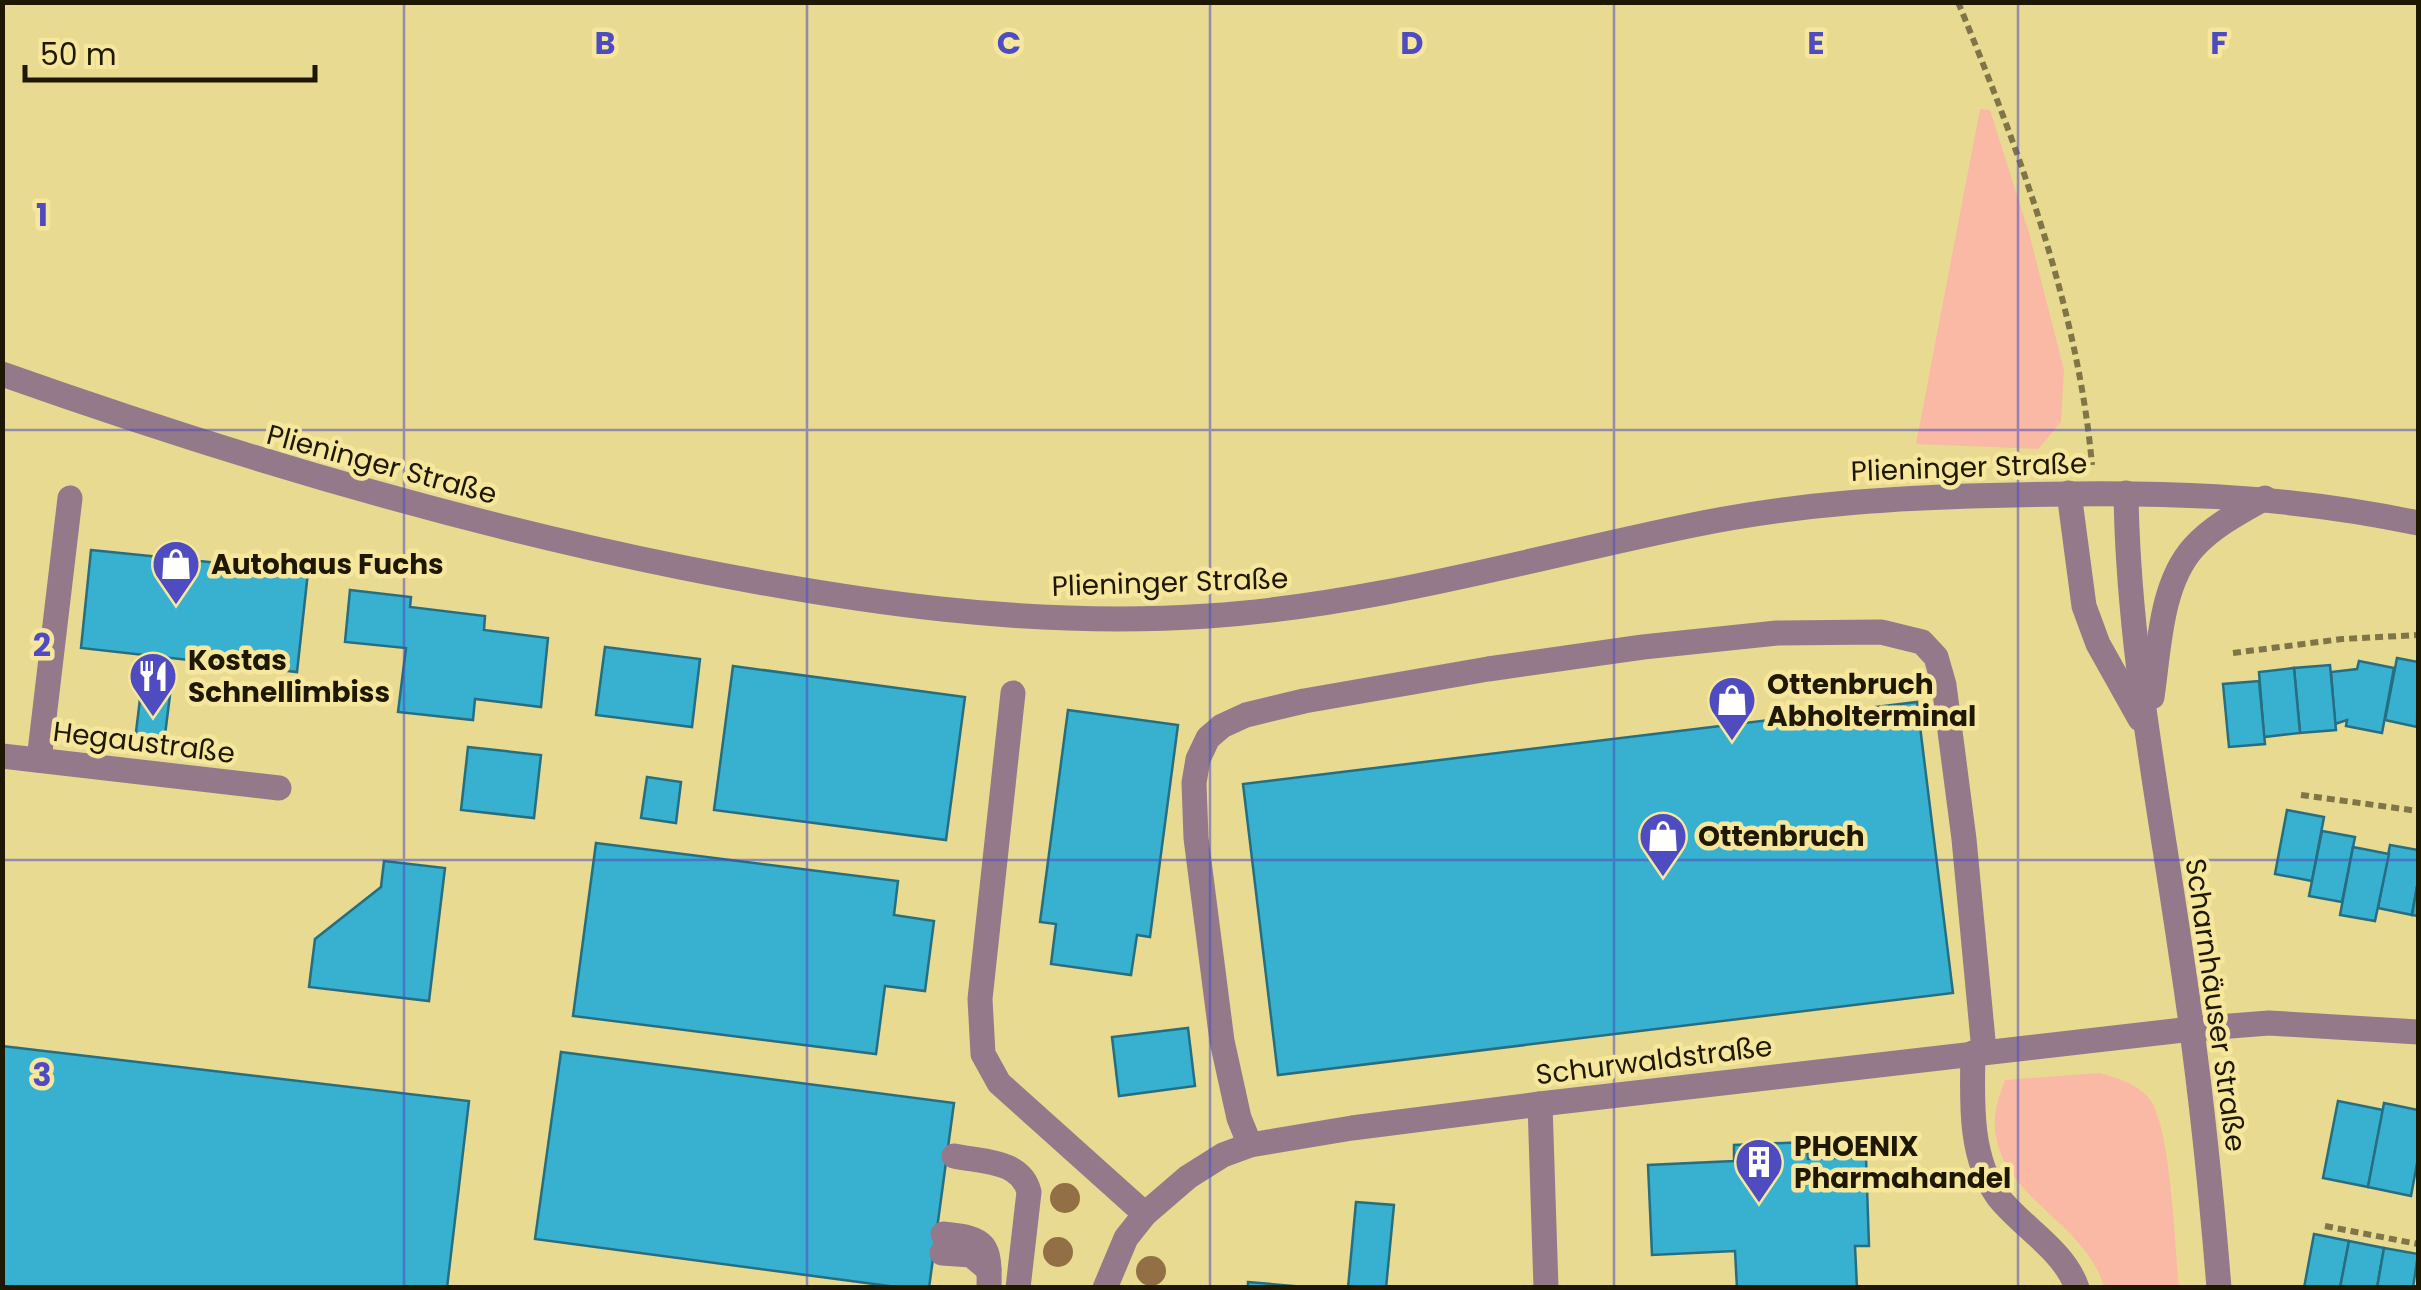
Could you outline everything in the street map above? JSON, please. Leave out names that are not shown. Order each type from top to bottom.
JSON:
[{"type":"street","name":"Plieninger Straße","points":[[2,374],[274,466],[486,525],[823,594],[1034,617],[1118,619],[1274,610],[1431,583],[1694,525],[1802,506],[1904,498],[2126,492],[2265,498],[2418,523]]},
{"type":"street","name":"Scharnhäuser Straße","points":[[2126,492],[2129,576],[2147,732],[2192,1029],[2219,1288]]},
{"type":"street","name":"Scharnhäuser Straße","points":[[2082,493],[2084,606],[2098,644],[2147,732]]},
{"type":"street","points":[[38,760],[70,498]]},
{"type":"street","name":"Scharnhäuser Straße","points":[[2147,732],[2165,614],[2177,575],[2190,550],[2203,538],[2265,498]]},
{"type":"street","points":[[1250,1145],[1239,1118],[1225,1058],[1196,838],[1194,783],[1198,759],[1208,738],[1222,726],[1246,715],[1304,701],[1488,669],[1778,633],[1880,632],[1922,642],[1936,657],[1944,685],[1961,820],[1979,1052],[1974,1116],[1984,1170],[2000,1198],[2058,1257],[2076,1288]]},
{"type":"street","points":[[1013,694],[980,998],[983,1054],[999,1084],[1145,1214]]},
{"type":"street","name":"Hegaustraße","points":[[2,756],[279,788]]},
{"type":"street","name":"Schurwaldstraße","points":[[1105,1288],[1126,1238],[1145,1214],[1188,1177],[1223,1155],[1250,1145],[1540,1104],[2192,1029],[2269,1023],[2418,1032]]},
{"type":"street","points":[[1540,1104],[1546,1288]]},
{"type":"street","points":[[954,1156],[1015,1168],[1026,1178],[1030,1192],[1018,1288]]},
{"type":"street","points":[[943,1243],[971,1255],[989,1278]]},
{"type":"path","points":[[1958,2],[1998,100],[2055,276],[2078,362],[2082,493]]},
{"type":"path","points":[[2232,654],[2342,639],[2418,635]]},
{"type":"path","points":[[2301,795],[2418,811]]},
{"type":"path","points":[[2325,1226],[2418,1244]]},
{"type":"shaded area","points":[[1980,109],[1990,110],[2029,233],[2064,370],[2061,422],[2038,449],[1916,444]]},
{"type":"shaded area","points":[[2100,1073],[2137,1088],[2156,1111],[2167,1158],[2179,1287],[2104,1287],[2094,1263],[2022,1187],[1997,1144],[1995,1117],[2005,1080]]},
{"type":"building","points":[[91,550],[308,572],[297,672],[81,648]]},
{"type":"building","points":[[350,590],[411,597],[410,607],[485,616],[484,630],[548,638],[541,707],[475,699],[473,720],[398,712],[406,648],[345,642]]},
{"type":"building","points":[[605,647],[700,659],[692,727],[596,715]]},
{"type":"building","points":[[2397,658],[2418,662],[2417,727],[2385,720]]},
{"type":"building","points":[[2359,661],[2394,668],[2382,733],[2346,726],[2347,720],[2335,724],[2331,672],[2357,669]]},
{"type":"building","points":[[2330,665],[2336,730],[2300,733],[2294,668]]},
{"type":"building","points":[[733,666],[965,697],[946,840],[714,810]]},
{"type":"building","points":[[2294,668],[2300,733],[2264,737],[2259,672]]},
{"type":"building","points":[[2259,681],[2265,744],[2229,747],[2223,684]]},
{"type":"building","name":"Kostas Schnellimbiss","points":[[141,691],[170,695],[164,743],[135,740]]},
{"type":"building","points":[[1917,702],[1953,993],[1278,1075],[1243,784]]},
{"type":"building","points":[[1068,710],[1178,725],[1150,937],[1137,935],[1131,975],[1051,964],[1056,924],[1040,922]]},
{"type":"building","points":[[468,747],[541,755],[534,818],[461,810]]},
{"type":"building","points":[[647,777],[681,782],[676,823],[641,818]]},
{"type":"building","points":[[2287,810],[2324,817],[2312,881],[2275,874]]},
{"type":"building","points":[[2322,831],[2355,837],[2342,902],[2309,896]]},
{"type":"building","points":[[596,843],[898,881],[894,915],[934,921],[925,991],[885,986],[876,1054],[573,1016]]},
{"type":"building","points":[[2390,845],[2418,850],[2412,915],[2378,908]]},
{"type":"building","points":[[2353,847],[2389,854],[2375,921],[2340,915]]},
{"type":"building","points":[[384,861],[445,868],[429,1001],[309,987],[315,939],[381,887]]},
{"type":"building","points":[[2418,881],[2418,916],[2412,915]]},
{"type":"building","points":[[1188,1028],[1195,1086],[1119,1096],[1112,1037]]},
{"type":"building","points":[[2,1046],[469,1101],[447,1288],[2,1288]]},
{"type":"building","points":[[561,1052],[954,1103],[929,1288],[904,1288],[535,1239]]},
{"type":"building","points":[[2338,1101],[2383,1110],[2368,1187],[2323,1178]]},
{"type":"building","points":[[2384,1103],[2418,1110],[2418,1158],[2411,1196],[2368,1187]]},
{"type":"building","name":"PHOENIX Pharmahandel","points":[[1807,1142],[1808,1159],[1866,1157],[1869,1246],[1855,1246],[1857,1288],[1737,1288],[1735,1251],[1652,1255],[1648,1165],[1734,1161],[1734,1145]]},
{"type":"building","points":[[1356,1202],[1394,1205],[1386,1288],[1348,1288]]},
{"type":"building","points":[[2314,1234],[2349,1241],[2340,1288],[2304,1288]]},
{"type":"building","points":[[2349,1241],[2384,1248],[2377,1288],[2340,1288]]},
{"type":"building","points":[[2384,1248],[2418,1254],[2413,1288],[2377,1288]]},
{"type":"building","points":[[1248,1282],[1316,1288],[1248,1288]]},
{"type":"place","name":"Autohaus Fuchs","points":[[176,606]]},
{"type":"place","name":"Kostas Schnellimbiss","points":[[153,718]]},
{"type":"place","name":"Ottenbruch Abholterminal","points":[[1732,742]]},
{"type":"place","name":"Ottenbruch","points":[[1663,878]]},
{"type":"place","name":"PHOENIX Pharmahandel","points":[[1759,1204]]}]
